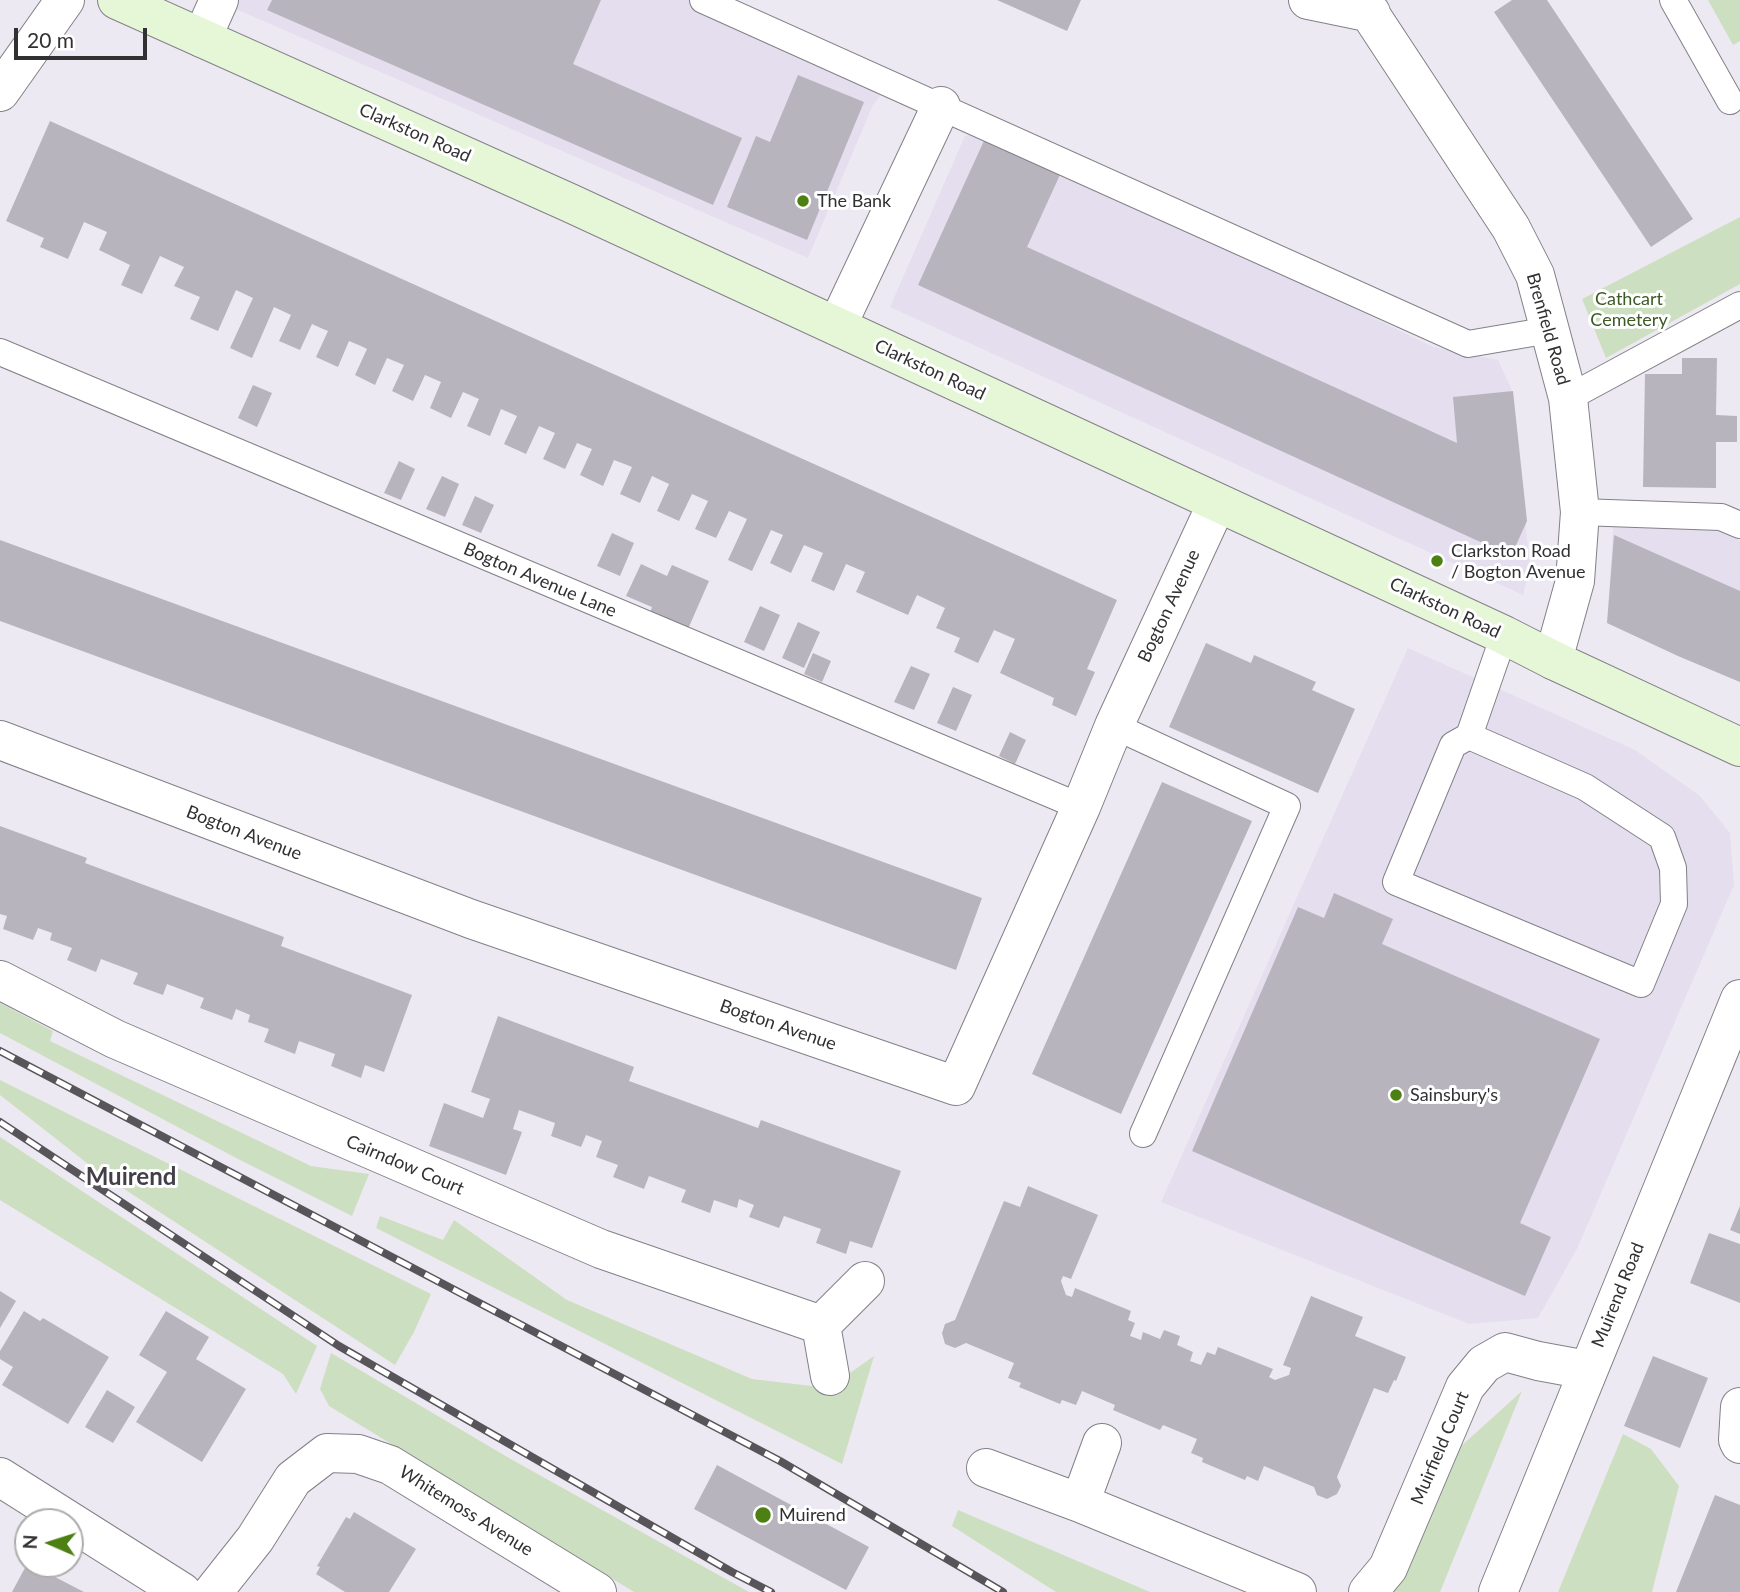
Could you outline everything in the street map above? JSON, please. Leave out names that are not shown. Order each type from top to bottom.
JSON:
[{"type":"main road","name":"Clarkston Road","points":[[117,0],[570,202],[1740,747]]},
{"type":"street","points":[[0,92],[65,0]]},
{"type":"street","points":[[202,38],[219,0]]},
{"type":"street","points":[[1308,0],[1366,7]]},
{"type":"street","name":"Brenfield Road","points":[[1366,7],[1511,228],[1535,275],[1568,398],[1580,512],[1575,581],[1553,660]]},
{"type":"street","points":[[837,326],[941,106]]},
{"type":"street","name":"Bogton Avenue","points":[[0,740],[471,919],[956,1086],[1114,726],[1216,503]]},
{"type":"street","name":"Cairndow Court","points":[[0,980],[115,1039],[601,1249],[821,1325]]},
{"type":"street","name":"Muirend Road","points":[[1498,1592],[1740,999]]},
{"type":"street","points":[[830,1376],[821,1325],[865,1280]]},
{"type":"street","name":"Muirfield Court","points":[[1368,1592],[1388,1568],[1465,1387],[1484,1364],[1505,1352],[1587,1370]]},
{"type":"street","points":[[1740,1407],[1740,1444]]},
{"type":"street","points":[[1080,1503],[1102,1443]]},
{"type":"street","name":"Whitemoss Avenue","points":[[213,1592],[256,1539],[293,1479],[327,1452],[358,1454],[390,1465],[597,1592]]},
{"type":"street","points":[[986,1468],[1080,1503],[1297,1592]]},
{"type":"street","points":[[0,1477],[182,1592]]},
{"type":"lane","points":[[703,0],[1468,344],[1550,330]]},
{"type":"lane","points":[[1673,0],[1730,102]]},
{"type":"lane","points":[[1568,398],[1740,304]]},
{"type":"lane","name":"Bogton Avenue Lane","points":[[0,352],[1080,807]]},
{"type":"lane","points":[[1580,512],[1721,517],[1740,525]]},
{"type":"lane","points":[[1469,736],[1585,787],[1662,837],[1673,868],[1674,904],[1641,984],[1396,882],[1453,745],[1469,736],[1504,635]]},
{"type":"lane","points":[[1114,726],[1287,806],[1143,1134]]},
{"type":"shaded area","points":[[215,0],[732,0],[897,74],[873,105],[808,258]]},
{"type":"shaded area","points":[[988,132],[1064,166],[1433,347],[1498,360],[1511,388],[1530,566],[1523,595],[890,307],[965,136]]},
{"type":"shaded area","points":[[1614,516],[1720,531],[1740,540],[1740,682],[1607,623]]},
{"type":"shaded area","points":[[1408,648],[1635,750],[1700,796],[1730,833],[1734,885],[1577,1249],[1538,1318],[1469,1324],[1161,1202]]},
{"type":"green space","points":[[1708,0],[1740,0],[1740,41],[1733,45]]},
{"type":"green space","name":"Cathcart Cemetery","points":[[1740,217],[1740,284],[1606,358],[1582,299]]},
{"type":"green space","points":[[0,1003],[53,1031],[50,1041],[311,1166],[369,1174],[352,1216],[0,1033]]},
{"type":"green space","points":[[0,1080],[431,1294],[395,1365],[101,1174],[0,1095]]},
{"type":"green space","points":[[0,1137],[317,1346],[296,1394],[283,1374],[0,1200]]},
{"type":"green space","points":[[380,1216],[443,1240],[454,1220],[567,1300],[752,1379],[829,1388],[874,1356],[842,1464],[376,1228]]},
{"type":"green space","points":[[331,1353],[509,1458],[749,1592],[634,1592],[329,1406],[320,1389]]},
{"type":"green space","points":[[1522,1391],[1440,1592],[1390,1592],[1449,1457]]},
{"type":"green space","points":[[1623,1434],[1651,1449],[1679,1486],[1652,1592],[1558,1592]]},
{"type":"green space","points":[[958,1510],[1150,1592],[1056,1592],[952,1526]]},
{"type":"building","points":[[272,0],[601,0],[573,64],[742,138],[713,205],[267,10]]},
{"type":"building","points":[[997,0],[1081,0],[1067,31]]},
{"type":"building","points":[[1512,0],[1547,0],[1693,219],[1651,247],[1494,12]]},
{"type":"building","points":[[798,75],[864,102],[807,240],[727,207],[756,136],[770,142]]},
{"type":"building","points":[[50,121],[1117,600],[1087,669],[1095,672],[1076,716],[1052,705],[1054,698],[1000,673],[1015,639],[994,630],[978,663],[954,652],[960,638],[936,628],[945,608],[917,595],[908,615],[856,592],[865,572],[846,564],[834,591],[811,581],[823,553],[804,545],[791,573],[770,563],[783,535],[771,530],[752,571],[728,560],[747,519],[729,511],[716,538],[695,529],[708,501],[692,494],[679,521],[657,511],[669,484],[652,476],[640,503],[620,494],[632,467],[614,460],[603,486],[580,475],[592,449],[577,443],[565,469],[543,459],[555,433],[539,426],[526,454],[504,444],[517,416],[501,409],[490,436],[467,426],[479,399],[463,392],[451,418],[430,408],[441,382],[425,375],[413,401],[392,391],[404,365],[387,358],[375,385],[355,375],[367,349],[361,346],[349,341],[338,367],[316,357],[328,331],[312,324],[300,350],[279,341],[291,315],[274,307],[252,358],[230,348],[253,298],[236,290],[218,331],[190,319],[200,297],[174,286],[184,267],[160,256],[142,294],[121,285],[130,265],[99,250],[107,232],[84,222],[68,259],[40,247],[44,238],[6,221]]},
{"type":"building","points":[[988,132],[1064,166],[1027,247],[1457,443],[1453,397],[1513,391],[1527,521],[1511,556],[918,285]]},
{"type":"building","points":[[1682,358],[1717,358],[1716,415],[1737,416],[1737,442],[1716,442],[1716,488],[1643,487],[1645,374],[1682,374]]},
{"type":"building","points":[[253,385],[272,393],[257,427],[238,418]]},
{"type":"building","points":[[399,461],[415,469],[401,500],[384,493]]},
{"type":"building","points":[[442,476],[459,484],[445,517],[426,509]]},
{"type":"building","points":[[475,496],[494,505],[481,533],[462,525]]},
{"type":"building","points":[[612,533],[634,543],[620,576],[597,566]]},
{"type":"building","points":[[1614,535],[1740,591],[1740,682],[1607,623]]},
{"type":"building","points":[[0,540],[982,898],[956,970],[0,621]]},
{"type":"building","points":[[641,564],[667,576],[672,565],[709,581],[688,629],[650,613],[652,607],[626,596]]},
{"type":"building","points":[[760,606],[780,615],[764,651],[744,642]]},
{"type":"building","points":[[798,622],[820,632],[804,668],[782,658]]},
{"type":"building","points":[[1206,643],[1251,663],[1254,655],[1316,682],[1312,690],[1355,709],[1318,793],[1169,727]]},
{"type":"building","points":[[813,653],[831,661],[822,682],[804,674]]},
{"type":"building","points":[[911,666],[930,674],[914,710],[894,702]]},
{"type":"building","points":[[953,687],[972,695],[956,731],[937,723]]},
{"type":"building","points":[[1010,732],[1026,740],[1015,764],[999,756]]},
{"type":"building","points":[[1162,782],[1252,821],[1121,1114],[1032,1074]]},
{"type":"building","points":[[0,826],[87,858],[85,863],[284,937],[281,946],[412,995],[384,1072],[365,1065],[361,1078],[331,1066],[335,1054],[299,1041],[295,1054],[264,1042],[269,1029],[248,1022],[250,1015],[236,1009],[232,1020],[200,1008],[204,998],[167,984],[163,995],[133,984],[138,973],[101,959],[96,972],[67,960],[72,948],[50,940],[52,933],[38,928],[33,940],[3,929],[7,916],[0,914]]},
{"type":"building","name":"Sainsbury's","points":[[1334,893],[1393,919],[1382,944],[1600,1039],[1520,1223],[1551,1237],[1525,1296],[1192,1151],[1298,907],[1324,918]]},
{"type":"building","points":[[498,1016],[634,1067],[629,1081],[758,1128],[761,1120],[901,1171],[872,1248],[850,1241],[846,1254],[816,1243],[821,1229],[784,1216],[779,1228],[749,1217],[754,1205],[739,1199],[737,1208],[714,1200],[710,1213],[681,1202],[686,1190],[649,1176],[644,1189],[613,1177],[618,1165],[596,1157],[602,1141],[586,1135],[581,1147],[551,1136],[555,1123],[519,1110],[513,1129],[522,1132],[506,1175],[429,1146],[444,1103],[483,1118],[490,1099],[471,1092]]},
{"type":"building","points":[[1028,1186],[1098,1215],[1071,1279],[1063,1276],[1061,1281],[1066,1295],[1072,1297],[1075,1288],[1131,1311],[1128,1320],[1135,1323],[1130,1336],[1141,1340],[1143,1332],[1160,1339],[1164,1330],[1180,1336],[1177,1345],[1193,1352],[1190,1361],[1201,1365],[1207,1352],[1215,1355],[1218,1347],[1273,1369],[1269,1377],[1275,1380],[1289,1375],[1291,1368],[1283,1365],[1311,1296],[1363,1317],[1355,1336],[1406,1357],[1388,1393],[1374,1388],[1337,1477],[1341,1486],[1337,1494],[1327,1499],[1317,1495],[1314,1487],[1264,1466],[1258,1481],[1247,1476],[1245,1480],[1202,1462],[1203,1458],[1191,1453],[1197,1439],[1163,1425],[1160,1430],[1113,1410],[1115,1405],[1082,1391],[1076,1405],[1062,1400],[1060,1404],[1019,1387],[1021,1383],[1008,1378],[1014,1363],[966,1343],[955,1348],[945,1344],[942,1333],[945,1324],[955,1320],[1004,1201],[1020,1207]]},
{"type":"building","points":[[1740,1206],[1740,1234],[1730,1230]]},
{"type":"building","points":[[1709,1233],[1740,1244],[1740,1303],[1690,1283]]},
{"type":"building","points":[[0,1291],[16,1301],[0,1328]]},
{"type":"building","points":[[24,1311],[40,1321],[43,1318],[109,1357],[68,1424],[2,1385],[13,1367],[0,1359],[0,1351]]},
{"type":"building","points":[[166,1311],[209,1337],[196,1359],[246,1389],[202,1462],[136,1422],[167,1372],[139,1355]]},
{"type":"building","points":[[1653,1356],[1708,1378],[1680,1448],[1624,1426]]},
{"type":"building","points":[[107,1390],[135,1407],[113,1443],[85,1427]]},
{"type":"building","points":[[717,1465],[869,1547],[846,1590],[694,1509]]},
{"type":"building","points":[[1715,1495],[1740,1505],[1740,1592],[1676,1592]]},
{"type":"building","points":[[354,1512],[416,1549],[389,1592],[345,1592],[316,1574],[320,1567],[317,1566],[346,1517],[350,1519]]},
{"type":"building","points":[[20,1578],[57,1578],[84,1592],[12,1592]]},
{"type":"railway","points":[[0,1051],[780,1461],[1003,1592]]},
{"type":"railway","points":[[0,1122],[339,1346],[771,1592]]},
{"type":"place","name":"The Bank","points":[[803,201]]},
{"type":"place","name":"Clarkston Road / Bogton Avenue","points":[[1437,561]]},
{"type":"place","name":"Sainsbury's","points":[[1396,1095]]},
{"type":"place","name":"Muirend","points":[[763,1515]]},
{"type":"district","name":"Muirend","points":[[131,1177]]}]
